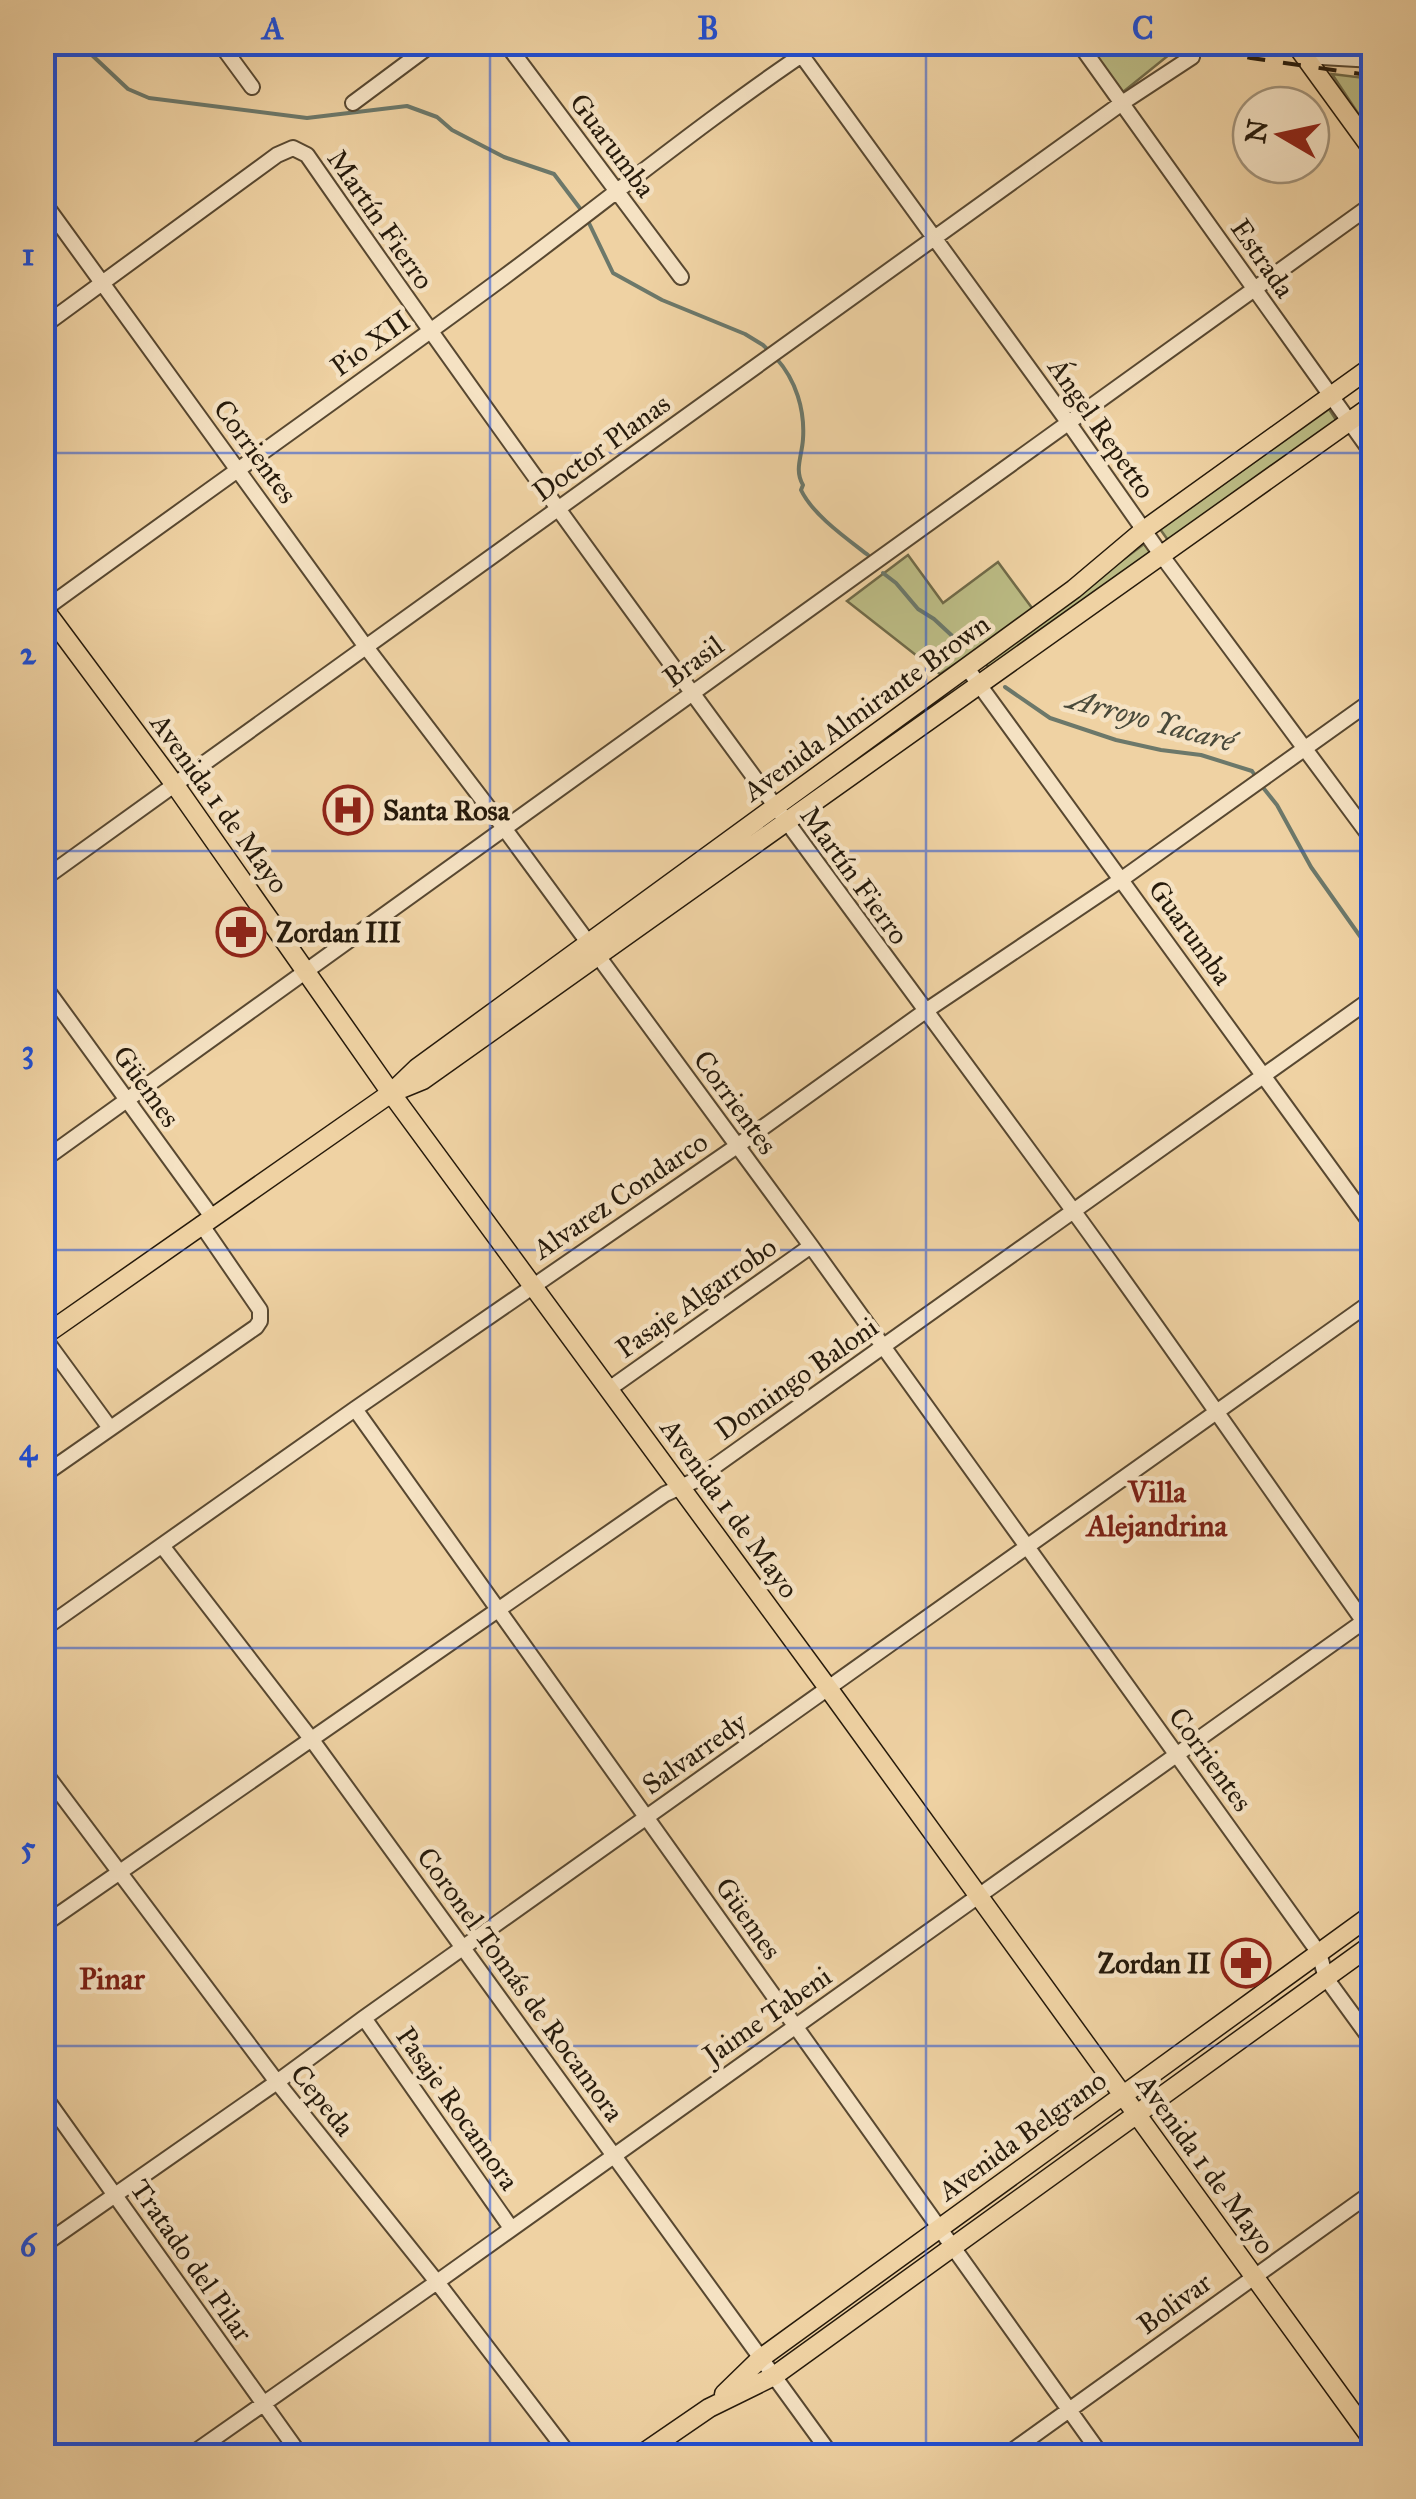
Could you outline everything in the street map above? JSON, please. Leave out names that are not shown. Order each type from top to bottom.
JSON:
[{"type":"main road","points":[[1360,42],[1373,61]]},
{"type":"main road","points":[[1299,49],[1374,152]]},
{"type":"main road","name":"Avenida Almirante Brown","points":[[43,1336],[391,1093],[423,1080],[1074,589],[1144,530],[1374,365]]},
{"type":"main road","name":"Avenida Almirante Brown","points":[[779,814],[979,684],[1374,404]]},
{"type":"main road","name":"Avenida 1 de Mayo","points":[[43,608],[1374,2444]]},
{"type":"main road","name":"Avenida Belgrano","points":[[709,2408],[761,2358],[1374,1913]]},
{"type":"main road","name":"Avenida Belgrano","points":[[640,2456],[709,2408],[774,2376],[1374,1942]]},
{"type":"street","points":[[42,52],[56,42]]},
{"type":"street","points":[[219,42],[252,88]]},
{"type":"street","points":[[353,103],[435,42]]},
{"type":"street","name":"Guarumba","points":[[505,42],[681,277]]},
{"type":"street","name":"Pio XII","points":[[43,608],[430,332],[797,49],[821,42]]},
{"type":"street","name":"Estrada","points":[[1075,42],[1084,49],[1374,456]]},
{"type":"street","name":"Ángel Repetto","points":[[797,49],[1162,556],[1374,842]]},
{"type":"street","points":[[1299,49],[1373,61]]},
{"type":"street","name":"Doctor Planas","points":[[42,880],[1122,103],[1192,57]]},
{"type":"street","name":"Martín Fierro","points":[[102,282],[277,155],[293,148],[307,156],[691,693],[1368,1617],[1374,1636]]},
{"type":"street","name":"Corrientes","points":[[42,200],[366,648],[504,828],[811,1246],[1319,1953],[1326,1978],[1374,2044]]},
{"type":"street","name":"Brasil","points":[[42,1161],[1374,203]]},
{"type":"street","points":[[42,327],[102,282]]},
{"type":"street","name":"Guarumba","points":[[967,668],[1374,1228]]},
{"type":"street","name":"Alvarez Condarco","points":[[42,1630],[924,1012],[1122,879],[1374,698]]},
{"type":"street","name":"Güemes","points":[[42,983],[126,1100],[260,1310],[256,1327],[110,1428]]},
{"type":"street","name":"Domingo Baloni","points":[[42,1926],[665,1494],[694,1481],[1374,997]]},
{"type":"street","name":"Pasaje Algarrobo","points":[[609,1389],[811,1246]]},
{"type":"street","name":"Salvarredy","points":[[42,2246],[1374,1300]]},
{"type":"street","points":[[42,1476],[110,1428],[43,1336]]},
{"type":"street","name":"Güemes","points":[[355,1409],[1102,2456]]},
{"type":"street","name":"Coronel Tomás de Rocamora","points":[[163,1547],[464,1946],[832,2456]]},
{"type":"street","name":"Jaime Tabeni","points":[[189,2456],[1368,1617]]},
{"type":"street","name":"Cepeda","points":[[42,1769],[277,2082],[570,2456]]},
{"type":"street","name":"Pasaje Rocamora","points":[[364,2018],[511,2228]]},
{"type":"street","name":"Tratado del Pilar","points":[[42,2094],[301,2456]]},
{"type":"street","name":"Bolivar","points":[[1004,2456],[1374,2191]]},
{"type":"street","points":[[1358,2456],[1374,2444]]},
{"type":"green space","points":[[1083,43],[1137,43],[1175,50],[1123,92]]},
{"type":"green space","points":[[1332,74],[1373,79],[1373,136]]},
{"type":"green space","points":[[1329,409],[1338,423],[1170,543],[1160,529]]},
{"type":"green space","points":[[1144,544],[1153,555],[990,669],[985,663]]},
{"type":"green space","points":[[908,555],[943,603],[998,562],[1035,612],[940,674],[847,601]]},
{"type":"waterway","name":"Arroyo Yacaré","points":[[78,42],[128,89],[149,98],[307,118],[407,106],[437,117],[452,130],[504,157],[554,174],[582,211]]},
{"type":"waterway","name":"Arroyo Yacaré","points":[[587,219],[613,273],[662,300],[745,334],[769,351]]},
{"type":"waterway","name":"Arroyo Yacaré","points":[[776,358],[789,376],[801,406],[801,490],[822,517],[868,555]]},
{"type":"waterway","name":"Arroyo Yacaré","points":[[883,573],[918,609],[962,645]]},
{"type":"waterway","name":"Arroyo Yacaré","points":[[1005,687],[1050,718],[1116,740],[1201,755],[1252,771],[1256,777]]},
{"type":"waterway","name":"Arroyo Yacaré","points":[[1261,785],[1277,805],[1311,867],[1374,956]]},
{"type":"railway","points":[[1177,42],[1251,58],[1374,76]]},
{"type":"place","name":"Santa Rosa","points":[[348,810]]},
{"type":"place","name":"Zordan III","points":[[241,932]]},
{"type":"place","name":"Zordan II","points":[[1246,1963]]},
{"type":"district","name":"Villa Alejandrina","points":[[1157,1509]]},
{"type":"district","name":"Pinar","points":[[112,1979]]}]
